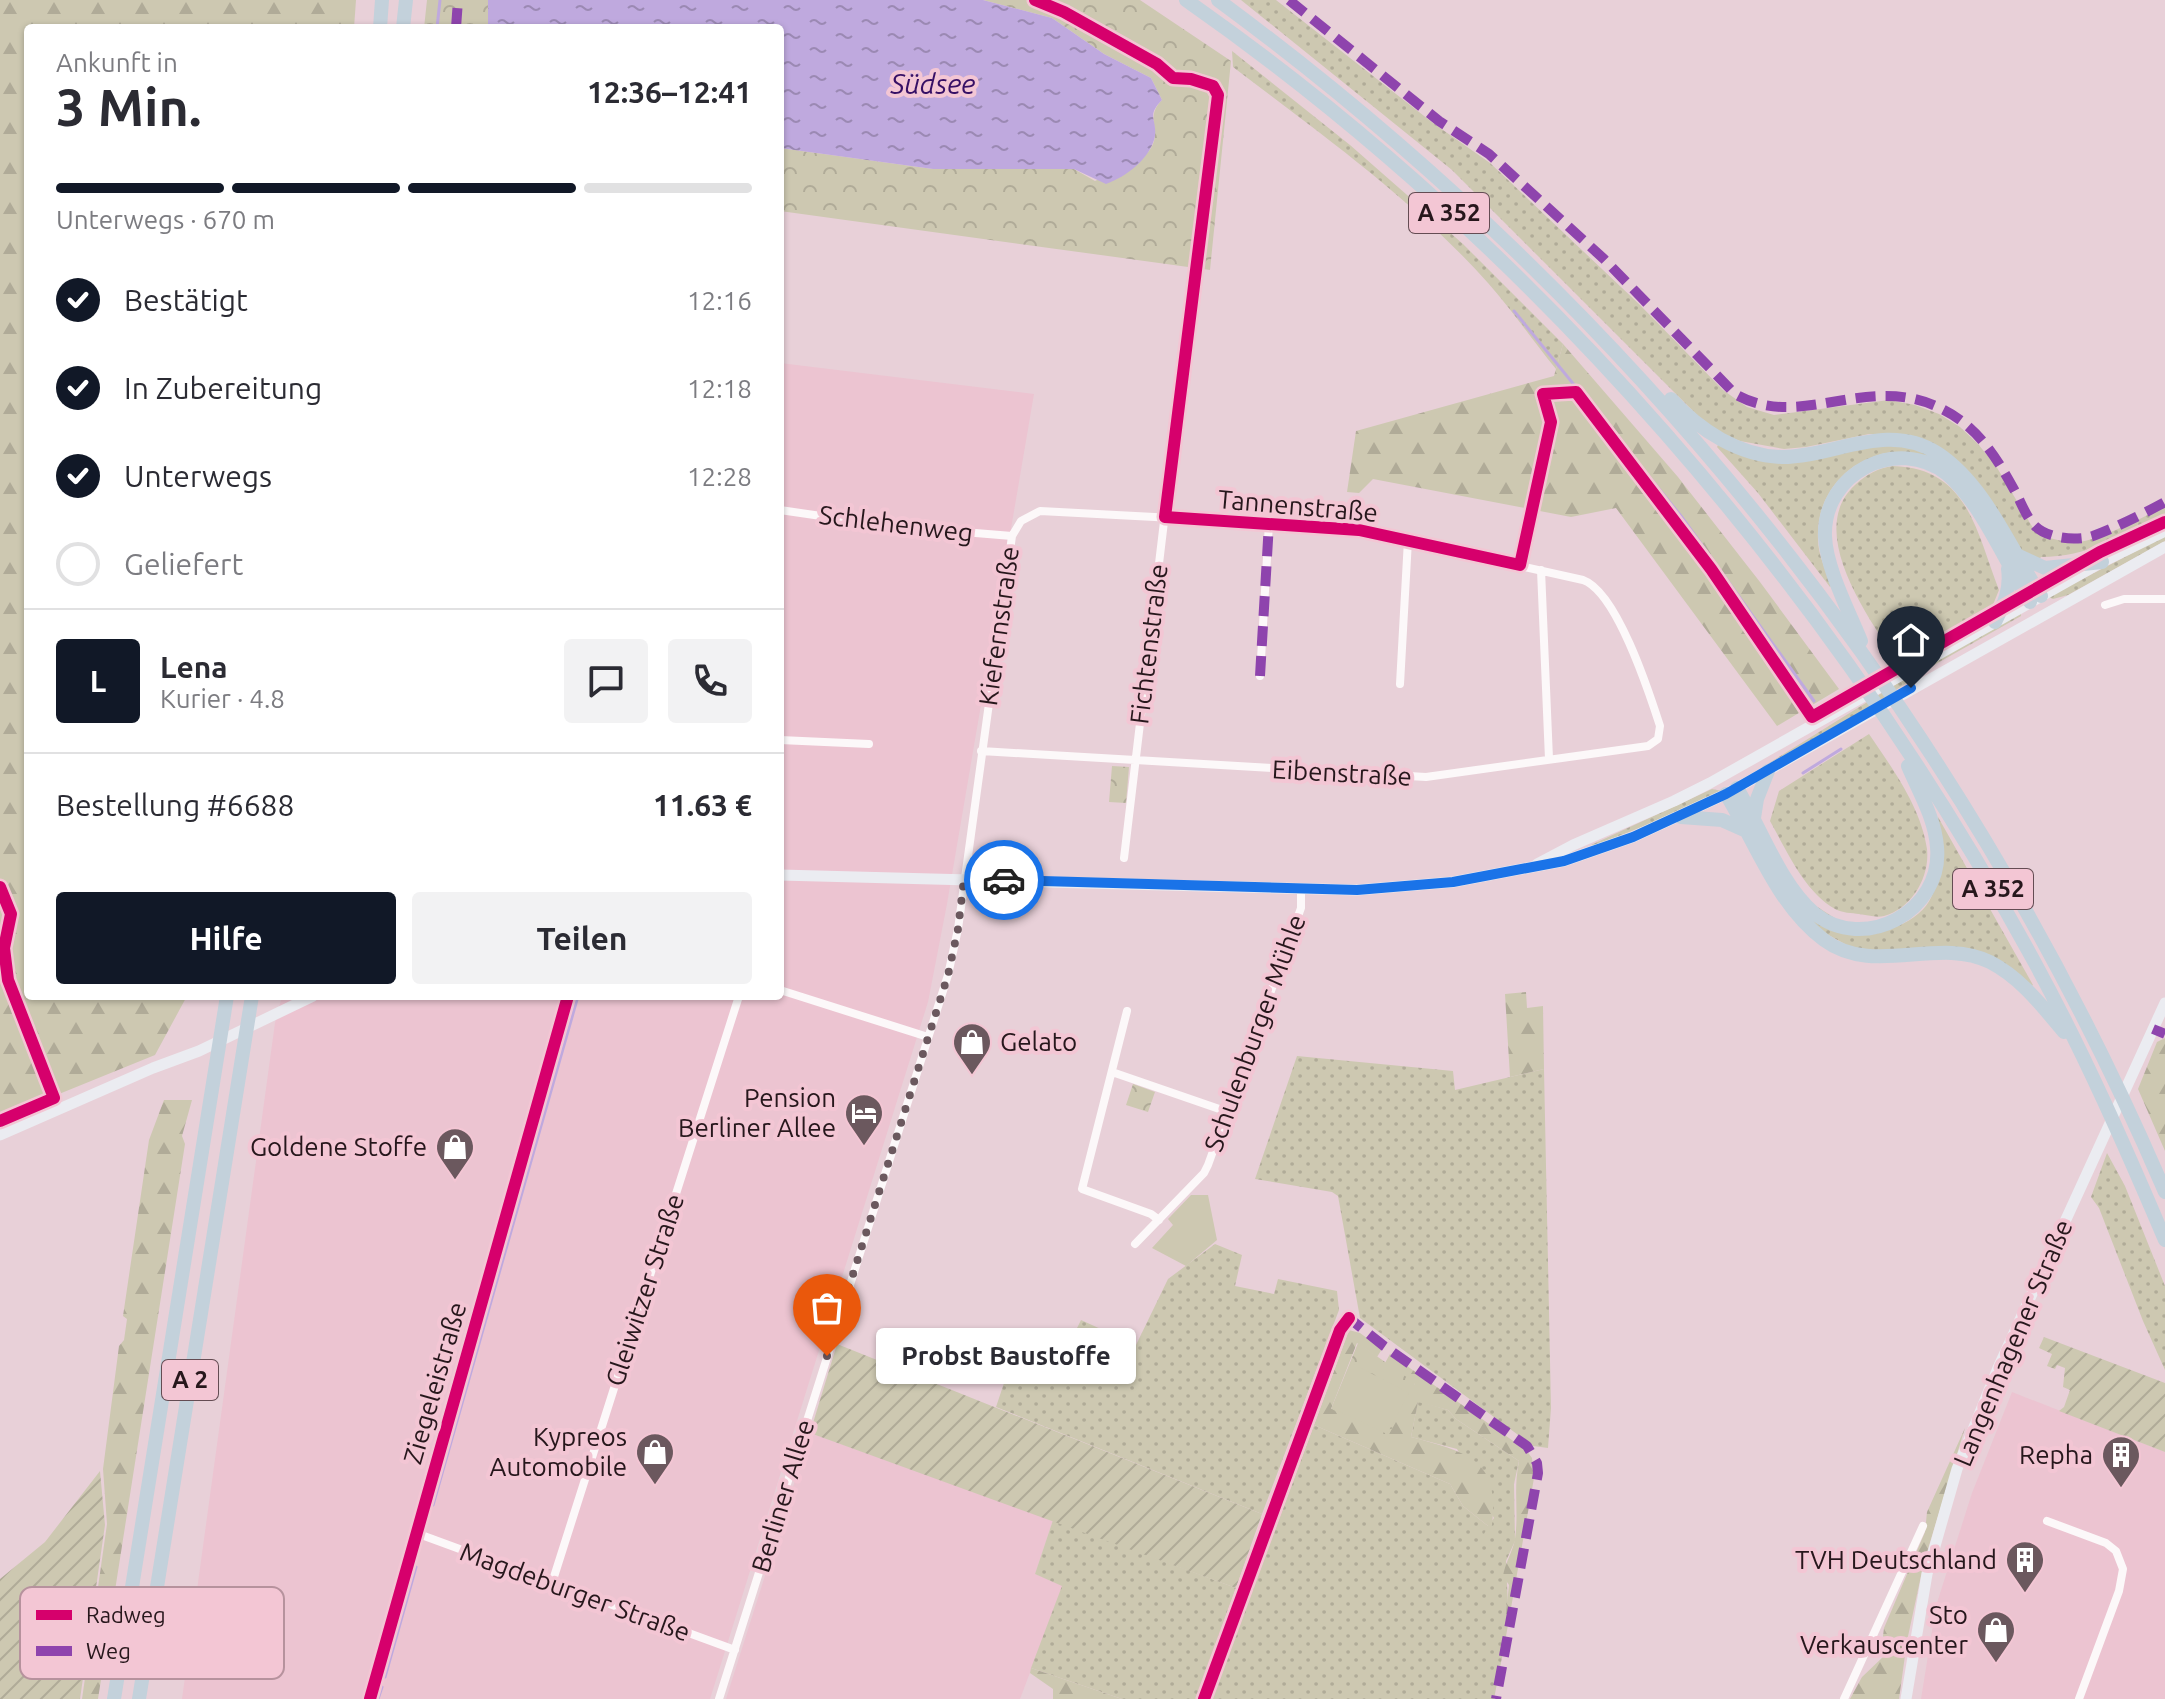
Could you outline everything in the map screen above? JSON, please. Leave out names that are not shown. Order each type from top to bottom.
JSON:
[{"type":"highway","points":[[380,24],[382,0]]},
{"type":"highway","points":[[403,24],[406,0]]},
{"type":"highway","name":"A 352","points":[[1186,0],[1346,122],[1433,198],[1539,299],[1627,391],[1766,555],[1852,669],[1991,885],[2088,1067],[2165,1240]]},
{"type":"highway","name":"A 352","points":[[1218,0],[1361,111],[1444,183],[1615,349],[1783,545],[1912,723],[2008,877],[2098,1045],[2165,1192]]},
{"type":"highway","points":[[1615,349],[1633,358],[1674,403],[1705,429],[1759,455],[1783,457],[1894,439],[1916,443],[1935,452],[1967,479],[2035,599]]},
{"type":"highway","points":[[1869,660],[1831,567],[1825,537],[1829,507],[1841,486],[1858,471],[1877,461],[1911,458],[1930,463],[1961,488],[2010,556],[2045,568],[2102,562]]},
{"type":"highway","points":[[1995,622],[2008,592],[2010,556]]},
{"type":"highway","points":[[1732,791],[1790,884],[1813,912],[1826,921],[1852,929],[1881,927],[1895,922],[1926,894],[1936,868],[1937,848],[1930,817],[1894,733]]},
{"type":"highway","points":[[1768,771],[1757,799],[1752,825],[1780,890],[1804,923],[1827,942],[1853,954],[1964,954],[1987,961],[2014,976],[2080,1051]]},
{"type":"highway","points":[[1681,817],[1752,825]]},
{"type":"highway","name":"A 2","points":[[132,1587],[226,1000]]},
{"type":"highway","name":"A 2","points":[[157,1587],[251,1000]]},
{"type":"highway","name":"A 2","points":[[114,1699],[117,1679]]},
{"type":"highway","name":"A 2","points":[[139,1699],[142,1679]]},
{"type":"main road","points":[[1537,864],[1723,776],[2035,599],[2165,531]]},
{"type":"main road","points":[[784,875],[1357,890],[1472,879],[1577,858],[1681,817],[1732,791],[2165,547]]},
{"type":"main road","points":[[2035,599],[2045,614]]},
{"type":"main road","points":[[1723,776],[1732,791]]},
{"type":"main road","points":[[0,1135],[199,1051],[304,1000]]},
{"type":"main road","name":"Langenhagener Straße","points":[[1906,1699],[1927,1574],[1957,1469],[1998,1368],[2165,1003]]},
{"type":"street","name":"Fichtenstraße","points":[[1124,858],[1175,429]]},
{"type":"street","name":"Schlehenweg","points":[[784,511],[890,526],[1012,536]]},
{"type":"street","name":"Kiefernstraße","points":[[964,879],[1012,536],[1021,521],[1040,511],[1165,517]]},
{"type":"street","name":"Tannenstraße","points":[[1165,517],[1359,530],[1590,582],[1626,636],[1641,670],[1660,726],[1658,739],[1648,746],[1549,759]]},
{"type":"street","points":[[1260,676],[1269,523]]},
{"type":"street","points":[[1400,684],[1408,540]]},
{"type":"street","points":[[1541,570],[1549,759]]},
{"type":"street","points":[[2105,605],[2124,599],[2165,599]]},
{"type":"street","points":[[784,740],[869,744]]},
{"type":"street","name":"Eibenstraße","points":[[981,751],[1426,777],[1549,759]]},
{"type":"street","name":"Berliner Allee","points":[[719,1699],[948,975],[964,879]]},
{"type":"street","name":"Schulenburger Mühle","points":[[1135,1244],[1204,1173],[1301,908],[1301,889]]},
{"type":"street","points":[[784,991],[928,1037]]},
{"type":"street","name":"Gleiwitzer Straße","points":[[552,1583],[738,1000]]},
{"type":"street","points":[[1127,1011],[1082,1189],[1151,1214],[1159,1220]]},
{"type":"street","points":[[1112,1072],[1228,1112]]},
{"type":"street","name":"Ziegeleistraße","points":[[370,1699],[545,1080]]},
{"type":"street","points":[[2047,1521],[2106,1543],[2116,1551],[2123,1569],[2119,1591],[2079,1699]]},
{"type":"street","points":[[1844,1699],[1923,1526]]},
{"type":"street","name":"Magdeburger Straße","points":[[416,1533],[735,1650]]},
{"type":"shaded area","points":[[784,363],[1034,394],[928,1002],[710,1699],[182,1699],[185,1679],[284,1679],[284,1587],[197,1587],[275,1023],[281,1000],[784,1000]]},
{"type":"shaded area","points":[[2012,1392],[2165,1452],[2165,1699],[1921,1699],[1936,1606],[1972,1493]]},
{"type":"shaded area","points":[[810,1433],[1053,1520],[1035,1574],[1063,1585],[1020,1699],[726,1699]]},
{"type":"green space","points":[[0,0],[356,0],[354,24],[24,24],[24,1000],[185,1000],[155,1055],[0,1118]]},
{"type":"green space","points":[[427,0],[488,0],[488,24],[424,24]]},
{"type":"green space","points":[[983,0],[1140,0],[1231,61],[1210,270],[784,212],[784,149],[933,169],[1074,169],[1095,181],[1140,159],[1154,141],[1154,112],[1162,100],[1151,78],[1104,54],[1052,18]]},
{"type":"green space","points":[[1241,0],[1276,0],[1433,123],[1490,163],[1640,305],[1723,390],[1747,407],[1774,415],[1889,400],[1939,414],[1960,427],[1996,466],[2036,533],[2062,541],[2087,541],[2165,505],[2165,517],[2105,544],[2074,553],[2041,557],[2038,561],[2014,546],[1984,494],[1895,434],[1869,434],[1784,449],[1740,441],[1719,432],[1698,416],[1452,170]]},
{"type":"green space","points":[[1232,51],[1350,145],[1463,244],[1563,344],[1556,369],[1497,293],[1459,253],[1366,169],[1233,67]]},
{"type":"green space","points":[[1563,344],[1678,477],[1839,689],[1777,726],[1616,508],[1571,517],[1373,479],[1359,493],[1347,492],[1356,431],[1554,376]]},
{"type":"green space","points":[[1719,443],[1757,458],[1893,443],[1934,455],[1963,485],[1912,458],[1892,453],[1881,454],[1855,466],[1837,482],[1820,514],[1819,551],[1832,585],[1830,587],[1758,493],[1717,447]]},
{"type":"green space","points":[[1893,466],[1918,469],[1938,478],[1953,491],[1975,525],[1999,590],[1988,617],[1899,664],[1847,576],[1836,527],[1841,504],[1855,485],[1873,472]]},
{"type":"green space","points":[[2165,536],[2165,541],[2068,595],[2053,599],[2048,597]]},
{"type":"green space","points":[[2021,612],[2021,616],[1934,665],[1859,714],[1745,778],[1922,668]]},
{"type":"green space","points":[[1869,734],[1912,803],[1927,849],[1922,880],[1911,899],[1894,912],[1881,917],[1841,911],[1824,901],[1797,870],[1770,821],[1779,791]]},
{"type":"green space","points":[[1112,766],[1129,767],[1126,803],[1109,802]]},
{"type":"green space","points":[[1712,789],[1722,791],[1659,820],[1591,845]]},
{"type":"green space","points":[[1938,817],[2033,985],[2030,987],[1999,962],[1859,952],[1816,928],[1788,888],[1861,935],[1882,932],[1904,923],[1922,910],[1933,892]]},
{"type":"green space","points":[[1526,992],[1527,1008],[1543,1006],[1544,1069],[1510,1077],[1505,994]]},
{"type":"green space","points":[[2165,1038],[2165,1151],[2138,1089],[2157,1042]]},
{"type":"green space","points":[[1297,1056],[1453,1071],[1455,1090],[1544,1069],[1551,1408],[1548,1448],[1533,1446],[1360,1318],[1338,1196],[1332,1192],[1255,1179]]},
{"type":"green space","points":[[1133,1084],[1155,1092],[1148,1112],[1126,1105]]},
{"type":"green space","points":[[164,1100],[192,1100],[182,1136],[185,1144],[116,1587],[98,1587],[107,1524],[103,1469],[119,1346],[124,1340],[127,1319],[123,1316],[149,1140]]},
{"type":"green space","points":[[2107,1153],[2125,1186],[2165,1286],[2165,1370],[2099,1208],[2091,1197]]},
{"type":"green space","points":[[1191,1195],[1208,1195],[1217,1240],[1186,1266],[1152,1248],[1173,1225],[1168,1219]]},
{"type":"green space","points":[[1215,1244],[1242,1255],[1235,1286],[1274,1294],[1278,1279],[1337,1291],[1339,1310],[1262,1514],[996,1407],[1019,1338],[1028,1341],[1075,1332],[1081,1320],[1136,1345],[1168,1279]]},
{"type":"green space","points":[[1349,1330],[1360,1333],[1382,1349],[1377,1357],[1357,1343],[1331,1409],[1415,1384],[1385,1363],[1390,1354],[1526,1450],[1532,1458],[1534,1478],[1505,1642],[1509,1585],[1503,1576],[1515,1539],[1519,1461],[1456,1419],[1448,1410],[1418,1402],[1411,1437],[1453,1449],[1480,1466],[1488,1478],[1493,1513],[1490,1538],[1484,1534],[1488,1526],[1463,1506],[1450,1484],[1314,1425]]},
{"type":"green space","points":[[2044,1337],[2165,1383],[2165,1452],[2059,1411],[2064,1407],[2070,1390],[2063,1387],[2065,1368],[2047,1366],[2052,1354],[2039,1348]]},
{"type":"green space","points":[[1358,1343],[1415,1383],[1388,1436],[1331,1409]]},
{"type":"green space","points":[[837,1344],[1262,1514],[1236,1588],[810,1433]]},
{"type":"green space","points":[[1351,1363],[1409,1393],[1387,1434],[1332,1408]]},
{"type":"green space","points":[[1418,1401],[1448,1410],[1456,1419],[1519,1461],[1514,1484],[1515,1541],[1506,1561],[1508,1607],[1505,1642],[1494,1699],[1212,1699],[1314,1425],[1450,1484],[1463,1506],[1488,1526],[1494,1518],[1457,1449],[1411,1437]]},
{"type":"green space","points":[[1965,1428],[1924,1562],[1907,1641],[1899,1699],[1850,1699],[1862,1677],[1888,1648],[1883,1636],[1884,1628],[1925,1532],[1927,1512]]},
{"type":"green space","points":[[100,1471],[105,1525],[96,1587],[20,1587],[20,1679],[83,1679],[80,1699],[0,1699],[0,1579],[45,1542]]},
{"type":"green space","points":[[1053,1520],[1236,1588],[1196,1699],[1122,1699],[1031,1668],[1062,1586],[1035,1574]]},
{"type":"green space","points":[[1031,1668],[1122,1699],[1053,1699],[1053,1689],[1030,1673]]},
{"type":"green space","points":[[85,1679],[101,1679],[98,1699],[82,1699]]},
{"type":"water","name":"Südsee","points":[[488,0],[983,0],[1052,18],[1104,54],[1151,78],[1162,100],[1154,110],[1155,136],[1148,152],[1129,172],[1106,184],[1074,169],[933,169],[784,149],[784,24],[488,24]]},
{"type":"waterway","points":[[437,24],[440,0]]},
{"type":"waterway","points":[[1514,311],[1681,516],[1814,701]]},
{"type":"waterway","points":[[1803,773],[1841,749]]},
{"type":"waterway","points":[[433,1505],[577,1000]]},
{"type":"waterway","points":[[1209,1699],[1341,1344]]},
{"type":"waterway","points":[[1198,1699],[1322,1363]]},
{"type":"waterway","points":[[385,1677],[416,1567]]},
{"type":"waterway","points":[[378,1699],[382,1687]]},
{"type":"marked path","points":[[456,24],[458,0]]},
{"type":"marked path","points":[[1289,0],[1439,121],[1489,154],[1604,259],[1735,394],[1760,404],[1785,407],[1887,396],[1914,399],[1942,409],[1977,435],[2002,469],[2032,523],[2055,536],[2093,536],[2165,502]]},
{"type":"marked path","points":[[1260,676],[1269,523]]},
{"type":"marked path","points":[[2153,1029],[2165,1034]]},
{"type":"marked path","points":[[1346,1321],[1349,1318],[1527,1446],[1537,1463],[1538,1473],[1496,1699]]},
{"type":"cycle path","points":[[1035,0],[1064,12],[1157,64],[1173,78],[1191,79],[1213,86],[1218,95],[1165,517],[1359,530],[1520,565],[1551,422],[1543,394],[1576,392],[1711,569],[1812,717],[2100,552],[2165,522]]},
{"type":"cycle path","points":[[0,887],[11,914],[4,948],[8,980],[54,1098],[0,1121]]},
{"type":"cycle path","points":[[370,1699],[567,1000]]},
{"type":"cycle path","points":[[1204,1699],[1340,1330],[1349,1318]]},
{"type":"way so far","points":[[827,1356],[948,975],[964,879],[1004,880]]},
{"type":"place","name":"Gelato","points":[[972,1076]]},
{"type":"place","name":"Pension Berliner Allee","points":[[864,1147]]},
{"type":"place","name":"Goldene Stoffe","points":[[455,1181]]},
{"type":"place","name":"Probst Baustoffe","points":[[827,1356]]},
{"type":"place","name":"Kypreos Automobile","points":[[655,1486]]},
{"type":"place","name":"Repha","points":[[2121,1489]]},
{"type":"place","name":"TVH Deutschland","points":[[2025,1594]]},
{"type":"place","name":"Sto Verkauscenter","points":[[1996,1664]]},
{"type":"route","points":[[1004,880],[1357,890],[1453,882],[1537,864],[1551,864],[1577,858],[1681,817],[1768,771],[1911,688]]}]
